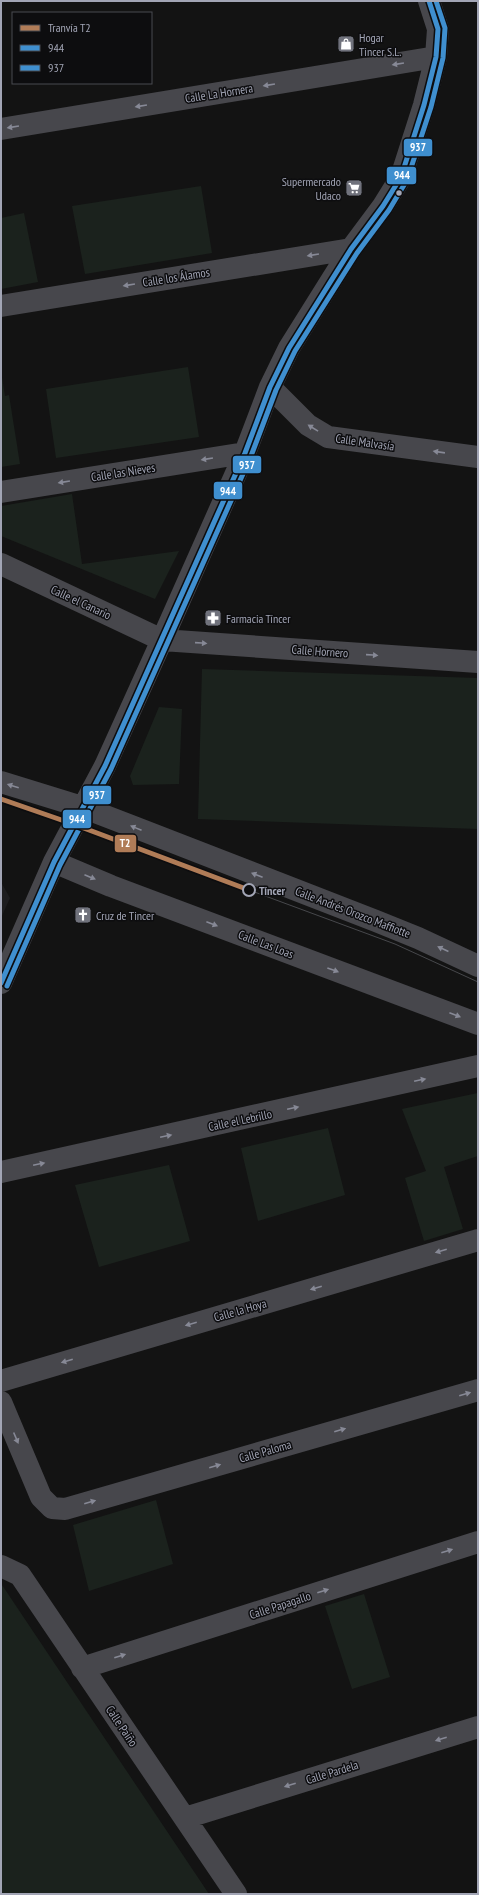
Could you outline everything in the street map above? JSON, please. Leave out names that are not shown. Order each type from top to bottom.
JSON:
[{"type":"street","points":[[1,983],[54,862],[105,766],[245,453],[270,387],[289,348],[351,249],[382,206],[401,176],[424,105],[436,57],[438,29],[437,4]]},
{"type":"street","name":"Calle La Hornera","points":[[1,129],[436,57]]},
{"type":"street","name":"Calle los Álamos","points":[[1,306],[351,249]]},
{"type":"street","name":"Calle Malvasía","points":[[270,387],[308,425],[328,437],[478,457]]},
{"type":"street","name":"Calle las Nieves","points":[[1,492],[245,453]]},
{"type":"street","name":"Calle el Canario","points":[[1,564],[162,640]]},
{"type":"street","name":"Calle Hornero","points":[[162,640],[478,662]]},
{"type":"street","name":"Calle Andrés Orozco Maffiotte","points":[[1,782],[82,807],[376,921],[418,938],[478,966]]},
{"type":"street","name":"Calle Las Loas","points":[[54,862],[111,886],[478,1024]]},
{"type":"street","name":"Calle el Lebrillo","points":[[1,1172],[478,1066]]},
{"type":"street","name":"Calle la Hoya","points":[[1,1381],[478,1240]]},
{"type":"street","name":"Calle Paloma","points":[[1,1402],[41,1497],[52,1508],[65,1509],[478,1390]]},
{"type":"street","name":"Calle Papagallo","points":[[82,1668],[478,1542]]},
{"type":"street","name":"Calle Paiño","points":[[1,1566],[20,1575],[236,1894]]},
{"type":"street","name":"Calle Pardela","points":[[185,1818],[478,1727]]},
{"type":"shaded area","points":[[201,186],[212,253],[85,274],[72,206]]},
{"type":"shaded area","points":[[24,213],[38,282],[1,289],[1,218]]},
{"type":"shaded area","points":[[188,367],[199,437],[56,458],[46,389]]},
{"type":"shaded area","points":[[1,371],[5,396],[9,395],[20,464],[1,467]]},
{"type":"shaded area","points":[[72,494],[82,564],[179,551],[155,599],[1,536],[1,506]]},
{"type":"shaded area","points":[[202,669],[478,678],[478,829],[198,819]]},
{"type":"shaded area","points":[[159,707],[182,709],[179,784],[133,785],[130,776]]},
{"type":"shaded area","points":[[1,882],[10,898],[1,918]]},
{"type":"shaded area","points":[[478,1093],[478,1156],[444,1167],[463,1229],[424,1241],[405,1178],[426,1171],[402,1109]]},
{"type":"shaded area","points":[[328,1128],[345,1195],[258,1221],[241,1148]]},
{"type":"shaded area","points":[[169,1165],[190,1241],[99,1267],[75,1185]]},
{"type":"shaded area","points":[[156,1500],[173,1564],[89,1591],[73,1525]]},
{"type":"shaded area","points":[[2,1585],[209,1894],[1,1894]]},
{"type":"shaded area","points":[[364,1594],[390,1677],[352,1689],[325,1606]]},
{"type":"tram line","name":"T2","points":[[1,799],[73,824],[249,890]]},
{"type":"tram line","points":[[249,890],[395,944],[478,982]]},
{"type":"transit line","name":"944","points":[[1,983],[54,862],[105,766],[245,453],[270,387],[289,348],[351,249],[383,206],[401,177],[424,105],[436,57],[438,29],[429,1]]},
{"type":"transit line","name":"937","points":[[7,986],[60,865],[111,769],[251,456],[276,390],[295,351],[357,253],[389,210],[407,180],[431,107],[443,58],[445,28],[436,1]]},
{"type":"place","name":"Hogar Tincer S.L.","points":[[346,44]]},
{"type":"place","name":"Supermercado Udaco","points":[[354,188]]},
{"type":"place","name":"Farmacia Tíncer","points":[[213,618]]},
{"type":"place","name":"Tíncer","points":[[249,890]]},
{"type":"place","name":"Cruz de Tincer","points":[[83,915]]}]
